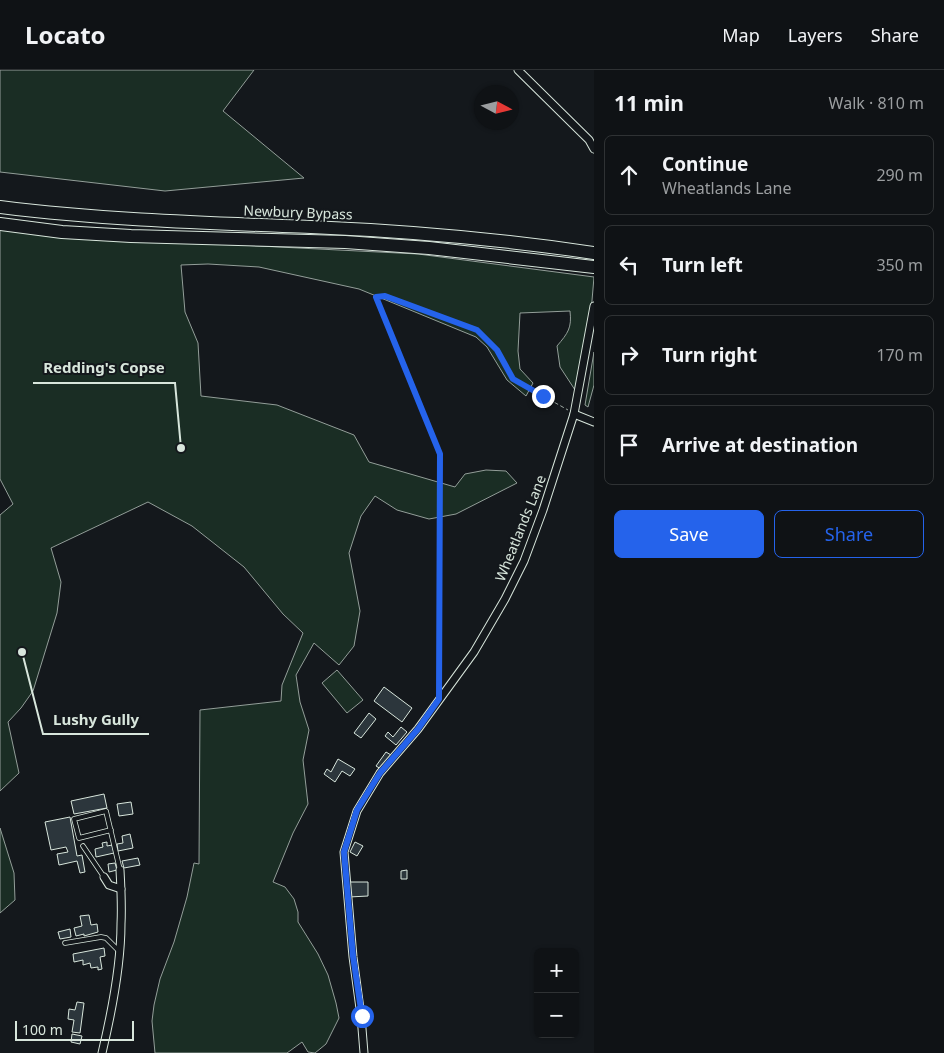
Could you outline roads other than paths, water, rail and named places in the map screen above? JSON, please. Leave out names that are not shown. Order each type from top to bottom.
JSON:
[{"type":"highway","name":"Newbury Bypass","points":[[0,207],[68,215],[139,220],[432,234],[593,252]]},
{"type":"highway","name":"Newbury Bypass","points":[[0,224],[62,232],[131,236],[337,242],[429,248],[592,267]]},
{"type":"street","points":[[518,70],[589,140],[594,149]]},
{"type":"street","name":"Wheatlands Lane","points":[[364,1053],[362,1016],[353,956],[344,852],[357,810],[380,773],[418,729],[474,652],[505,599],[524,561],[543,510],[574,414],[594,306]]},
{"type":"street","points":[[574,414],[594,422]]},
{"type":"street","points":[[102,1053],[108,1027],[122,925],[120,870]]},
{"type":"street","points":[[104,876],[109,885],[120,890]]},
{"type":"lane","points":[[111,830],[79,838],[74,819],[106,811],[111,830],[120,870]]},
{"type":"lane","points":[[83,846],[93,863],[104,876]]},
{"type":"lane","points":[[65,943],[101,937],[106,938],[119,951]]},
{"type":"place","name":"Redding's Copse","points":[[181,448]]},
{"type":"place","name":"Lushy Gully","points":[[22,652]]}]
